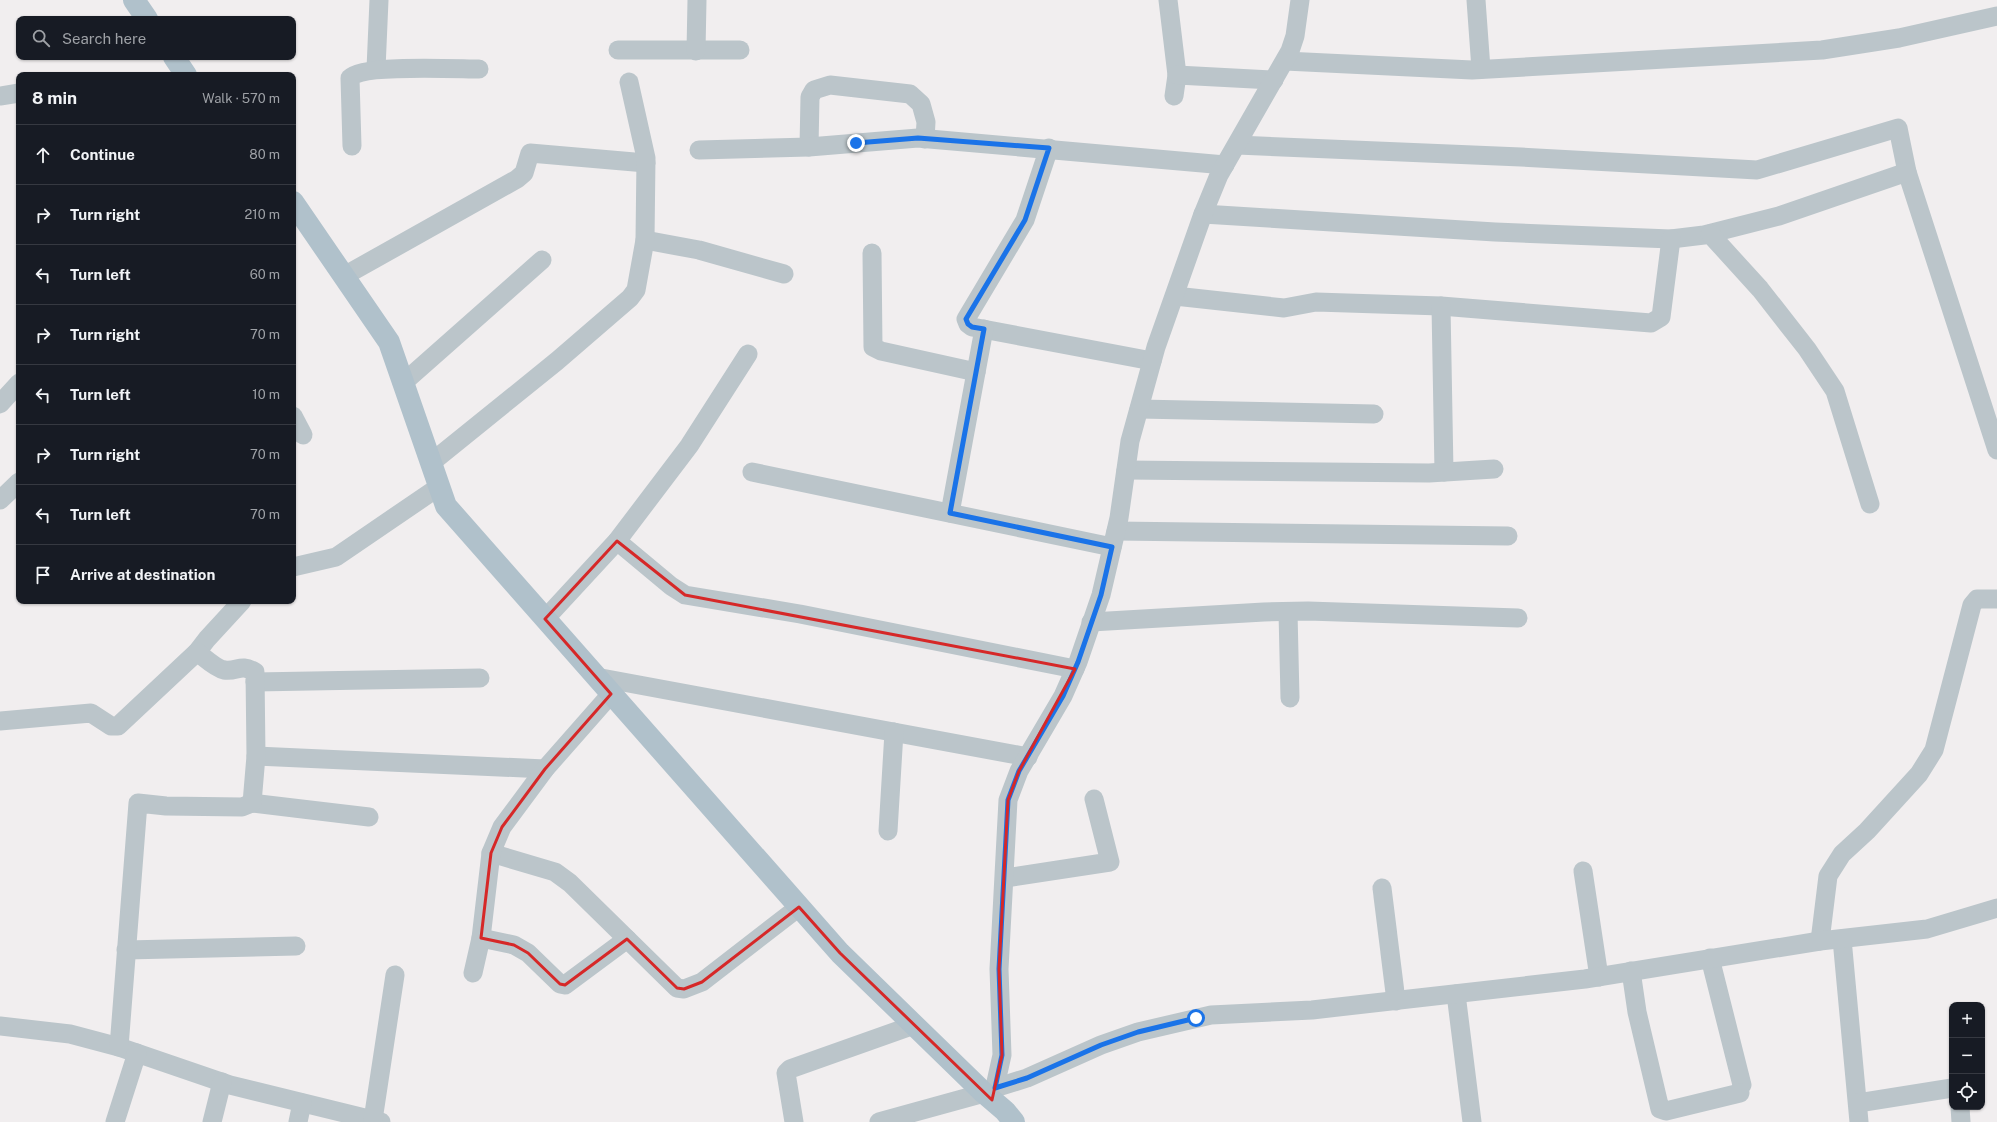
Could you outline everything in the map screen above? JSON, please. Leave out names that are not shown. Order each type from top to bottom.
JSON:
[{"type":"main road","points":[[134,0],[145,16]]},
{"type":"main road","points":[[176,60],[184,72]]},
{"type":"main road","points":[[296,206],[388,342],[432,462],[446,506],[840,953],[914,1025],[990,1094],[1014,1122]]},
{"type":"street","points":[[376,69],[379,0]]},
{"type":"street","points":[[696,51],[697,0]]},
{"type":"street","points":[[1168,0],[1177,75],[1174,96]]},
{"type":"street","points":[[990,1094],[1002,1055],[999,969],[1008,800],[1019,771],[1063,696],[1075,669],[1101,595],[1114,539],[1130,441],[1152,361],[1203,214],[1225,165],[1285,61],[1295,36],[1300,0]]},
{"type":"street","points":[[1476,0],[1480,69]]},
{"type":"street","points":[[1285,61],[1480,69],[1822,50],[1899,38],[1997,16]]},
{"type":"street","points":[[618,50],[740,50]]},
{"type":"street","points":[[352,146],[350,78],[353,74],[376,69],[479,69]]},
{"type":"street","points":[[1177,75],[1274,80]]},
{"type":"street","points":[[432,462],[557,361],[630,298],[636,290],[645,240],[646,163],[629,82]]},
{"type":"street","points":[[809,147],[810,97],[814,90],[830,84],[910,94],[921,104],[926,122],[925,139]]},
{"type":"street","points":[[0,96],[16,94]]},
{"type":"street","points":[[1237,145],[1521,157],[1757,170],[1898,128],[1907,172],[1997,450]]},
{"type":"street","points":[[699,150],[809,147],[925,139],[1049,148],[1225,165]]},
{"type":"street","points":[[1049,148],[1025,220],[966,319],[968,324],[972,327],[1152,361]]},
{"type":"street","points":[[344,276],[517,179],[524,173],[530,154],[646,163]]},
{"type":"street","points":[[1203,214],[1488,231],[1671,239],[1710,234],[1779,216],[1907,172]]},
{"type":"street","points":[[1710,234],[1760,289],[1807,349],[1836,391],[1870,504]]},
{"type":"street","points":[[1175,296],[1284,308],[1316,302],[1441,306],[1652,324],[1661,317],[1671,239]]},
{"type":"street","points":[[645,240],[699,250],[784,274]]},
{"type":"street","points":[[872,253],[873,347],[881,351],[976,372]]},
{"type":"street","points":[[404,383],[542,260]]},
{"type":"street","points":[[1441,306],[1444,472]]},
{"type":"street","points":[[950,513],[984,329]]},
{"type":"street","points":[[545,619],[617,541],[688,446],[748,354]]},
{"type":"street","points":[[0,404],[16,386]]},
{"type":"street","points":[[1139,409],[1374,414]]},
{"type":"street","points":[[296,422],[303,435]]},
{"type":"street","points":[[1126,470],[1444,472],[1494,469]]},
{"type":"street","points":[[752,472],[950,513],[1114,539],[1508,536]]},
{"type":"street","points":[[0,500],[16,485]]},
{"type":"street","points":[[296,566],[336,557],[440,486]]},
{"type":"street","points":[[617,541],[672,586],[685,594],[800,614],[1075,669]]},
{"type":"street","points":[[1820,941],[1828,876],[1842,854],[1867,831],[1919,774],[1934,750],[1972,605],[1977,598],[1997,599]]},
{"type":"street","points":[[0,721],[91,713],[111,726],[118,726],[197,652],[207,638],[239,604]]},
{"type":"street","points":[[1091,622],[1288,612],[1518,618]]},
{"type":"street","points":[[1288,612],[1290,698]]},
{"type":"street","points":[[197,652],[215,665],[225,670],[246,667],[255,672],[256,756],[252,803]]},
{"type":"street","points":[[596,677],[1028,757]]},
{"type":"street","points":[[255,682],[480,678]]},
{"type":"street","points":[[473,974],[481,938],[492,854],[502,827],[545,769],[611,694]]},
{"type":"street","points":[[888,831],[894,732]]},
{"type":"street","points":[[256,756],[545,769]]},
{"type":"street","points":[[1005,878],[1110,862],[1094,799]]},
{"type":"street","points":[[115,1122],[128,1050],[126,950],[138,803],[166,806],[242,807],[252,803],[369,817]]},
{"type":"street","points":[[492,854],[555,872],[570,883],[677,988],[684,989],[702,982],[799,907]]},
{"type":"street","points":[[1584,871],[1599,977]]},
{"type":"street","points":[[1382,888],[1396,1001]]},
{"type":"street","points":[[879,1122],[990,1094],[1101,1045],[1138,1032],[1211,1015],[1312,1010],[1599,977],[1820,941],[1927,929],[1997,908]]},
{"type":"street","points":[[481,938],[514,945],[528,953],[560,984],[565,985],[627,939]]},
{"type":"street","points":[[1842,939],[1859,1122]]},
{"type":"street","points":[[126,950],[296,946]]},
{"type":"street","points":[[1631,971],[1638,1012],[1660,1109],[1666,1111],[1741,1089],[1710,958]]},
{"type":"street","points":[[0,1026],[70,1034],[128,1050],[222,1082],[377,1121],[395,975]]},
{"type":"street","points":[[1456,994],[1472,1122]]},
{"type":"street","points":[[794,1122],[786,1074],[790,1069],[914,1025]]},
{"type":"street","points":[[212,1122],[222,1082]]},
{"type":"street","points":[[1858,1103],[1949,1088]]},
{"type":"street","points":[[298,1122],[302,1103]]},
{"type":"street","points":[[1960,1110],[1961,1122]]},
{"type":"highlighted area","points":[[617,541],[685,595],[1075,669],[1019,771],[1008,800],[999,969],[1002,1055],[992,1100],[840,953],[799,907],[702,982],[684,989],[677,988],[627,939],[565,985],[560,984],[528,953],[514,945],[481,938],[491,853],[502,827],[545,769],[611,694],[545,619]]},
{"type":"route","points":[[856,143],[918,138],[1049,148],[1025,220],[966,319],[968,324],[972,327],[984,329],[950,513],[1112,547],[1101,595],[1078,662],[1063,696],[1019,771],[1008,800],[999,969],[1002,1055],[995,1088],[1027,1078],[1101,1045],[1138,1032],[1196,1018]]}]
